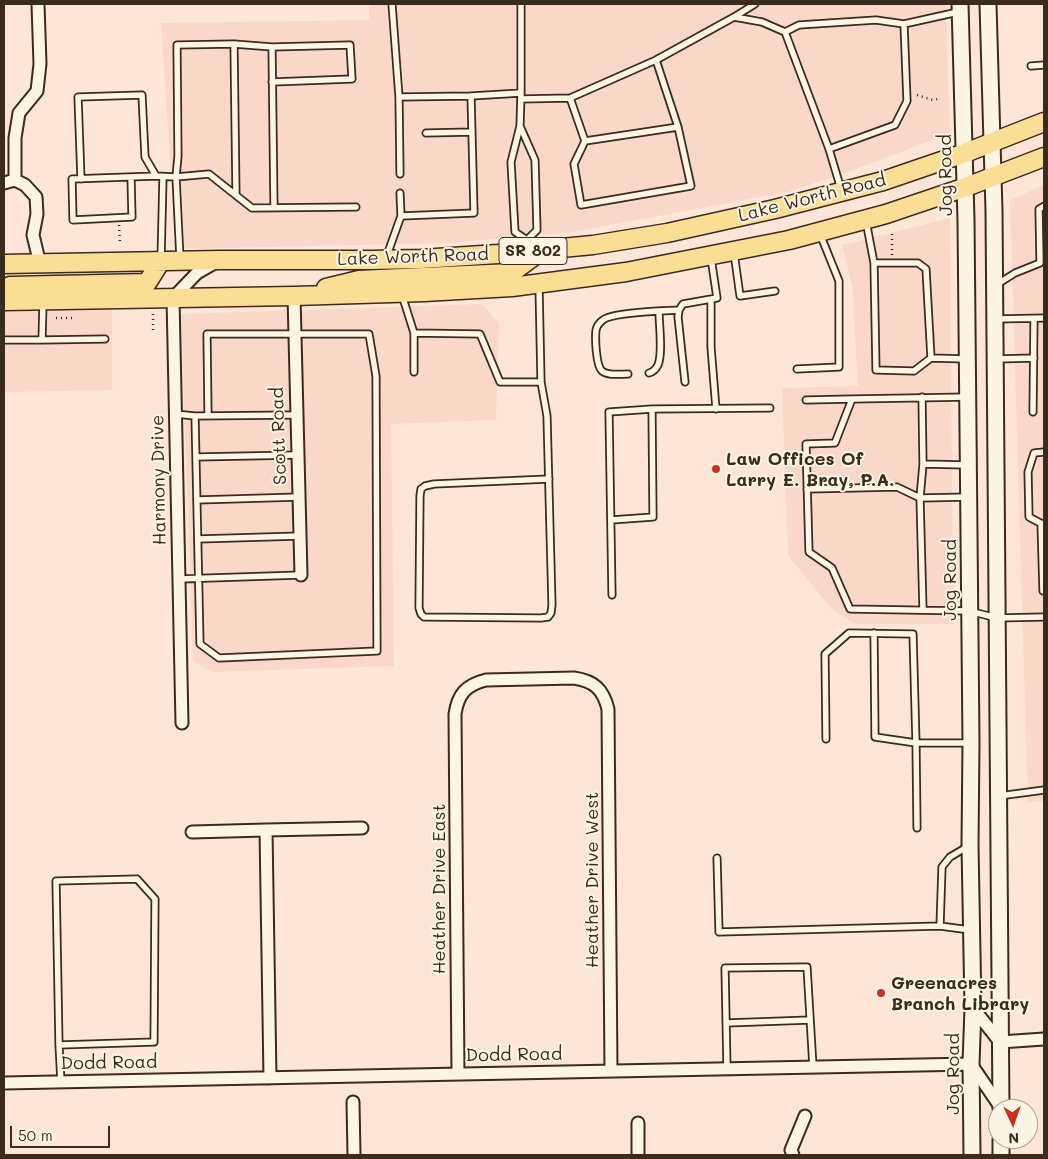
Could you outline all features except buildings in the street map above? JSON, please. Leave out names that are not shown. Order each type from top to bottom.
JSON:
[{"type":"main road","points":[[988,4],[994,176],[1001,1099]]},
{"type":"main road","name":"Jog Road","points":[[960,8],[966,187],[971,743],[970,845],[973,1008],[971,1064],[972,1155]]},
{"type":"main road","name":"Lake Worth Road","points":[[4,264],[220,260],[386,260],[498,254],[533,247],[593,245],[666,233],[775,209],[883,181],[965,153],[1044,122]]},
{"type":"main road","name":"Lake Worth Road","points":[[4,301],[401,293],[512,287],[626,272],[789,240],[865,220],[966,187],[1044,157]]},
{"type":"main road","points":[[294,296],[359,280],[511,273],[533,247]]},
{"type":"main road","points":[[4,288],[10,286],[147,283],[161,261]]},
{"type":"street","points":[[38,4],[40,64],[37,91],[20,113],[9,182],[25,185],[36,197],[37,214],[33,236],[40,264]]},
{"type":"street","points":[[173,298],[197,273],[220,260]]},
{"type":"street","name":"Scott Road","points":[[294,296],[301,575]]},
{"type":"street","name":"Harmony Drive","points":[[173,298],[182,723]]},
{"type":"street","name":"Heather Drive West","points":[[456,704],[468,688],[476,682],[486,680],[574,678],[593,684],[606,699],[608,709],[611,1071]]},
{"type":"street","name":"Heather Drive East","points":[[456,704],[458,1074]]},
{"type":"street","points":[[192,832],[362,828]]},
{"type":"street","points":[[266,830],[270,1078]]},
{"type":"street","points":[[973,1008],[1000,1042],[1044,1039]]},
{"type":"street","points":[[971,1064],[995,1099]]},
{"type":"street","name":"Dodd Road","points":[[4,1083],[971,1064]]},
{"type":"street","points":[[353,1102],[354,1155]]},
{"type":"street","points":[[793,1155],[790,1150],[805,1116]]},
{"type":"street","points":[[638,1123],[638,1155]]},
{"type":"lane","points":[[392,4],[399,98],[400,174]]},
{"type":"lane","points":[[520,4],[520,126],[511,162],[515,232],[533,247],[538,230],[535,160],[520,126]]},
{"type":"lane","points":[[399,98],[471,96],[570,98],[656,60],[755,4]]},
{"type":"lane","points":[[785,32],[799,25],[828,23],[876,20],[904,24],[960,8]]},
{"type":"lane","points":[[734,17],[762,22],[785,32],[829,149],[842,192]]},
{"type":"lane","points":[[829,149],[895,124],[907,101],[904,24]]},
{"type":"lane","points":[[234,44],[236,195]]},
{"type":"lane","points":[[180,261],[176,177],[178,156],[177,45],[234,44],[272,47],[350,45],[352,79],[272,82]]},
{"type":"lane","points":[[272,47],[274,208]]},
{"type":"lane","points":[[570,98],[585,141],[574,164],[581,205],[691,186],[678,127],[656,60]]},
{"type":"lane","points":[[1031,66],[1044,65]]},
{"type":"lane","points":[[81,179],[78,96],[142,94],[146,157],[159,176],[161,261]]},
{"type":"lane","points":[[401,216],[474,214],[471,96]]},
{"type":"lane","points":[[585,141],[678,127]]},
{"type":"lane","points":[[426,133],[472,132]]},
{"type":"lane","points":[[131,177],[132,217],[73,220],[72,179],[159,176],[176,177],[209,174],[252,208],[356,207]]},
{"type":"lane","points":[[386,260],[401,216],[400,193]]},
{"type":"lane","points":[[994,286],[1015,272],[1042,264],[1039,209],[1044,206]]},
{"type":"lane","points":[[865,220],[874,263],[876,370],[914,371],[931,358],[967,359]]},
{"type":"lane","points":[[797,369],[839,367],[840,281],[819,232]]},
{"type":"lane","points":[[734,251],[740,296],[775,291]]},
{"type":"lane","points":[[685,382],[678,317],[679,310],[683,304],[717,298],[710,256]]},
{"type":"lane","points":[[874,263],[918,263],[926,269],[931,358]]},
{"type":"lane","points":[[539,284],[541,382],[547,416],[549,479],[552,605],[551,613],[548,617],[424,617],[420,614],[421,489],[434,484],[549,479]]},
{"type":"lane","points":[[401,293],[414,333],[414,372]]},
{"type":"lane","points":[[711,299],[711,347],[716,409]]},
{"type":"lane","points":[[42,340],[44,300]]},
{"type":"lane","points":[[628,374],[608,374],[602,371],[598,365],[597,327],[603,320],[615,315],[679,310]]},
{"type":"lane","points":[[649,373],[654,372],[658,366],[660,355],[659,311]]},
{"type":"lane","points":[[995,319],[1044,318]]},
{"type":"lane","points":[[1033,412],[1034,319]]},
{"type":"lane","points":[[414,333],[480,334],[500,382],[541,382]]},
{"type":"lane","points":[[195,416],[200,644],[219,658],[377,651],[376,376],[369,334],[207,334],[208,416]]},
{"type":"lane","points":[[4,340],[106,339]]},
{"type":"lane","points":[[995,359],[1034,358]]},
{"type":"lane","points":[[922,397],[923,464],[920,498],[923,610]]},
{"type":"lane","points":[[806,400],[968,397]]},
{"type":"lane","points":[[852,399],[835,442],[806,444],[809,552],[832,568],[850,610],[970,610],[997,618],[1044,617]]},
{"type":"lane","points":[[612,595],[610,412],[652,409],[770,408]]},
{"type":"lane","points":[[611,520],[653,517],[652,409]]},
{"type":"lane","points":[[175,414],[195,416],[296,415]]},
{"type":"lane","points":[[1043,591],[1043,524],[1029,517],[1028,472],[1034,453],[1044,452]]},
{"type":"lane","points":[[196,458],[297,456]]},
{"type":"lane","points":[[923,464],[968,464]]},
{"type":"lane","points":[[807,489],[897,487],[920,498],[968,497]]},
{"type":"lane","points":[[197,500],[299,496]]},
{"type":"lane","points":[[198,539],[300,536]]},
{"type":"lane","points":[[179,579],[301,575]]},
{"type":"lane","points":[[826,739],[825,654],[848,633],[913,634],[917,828]]},
{"type":"lane","points":[[874,633],[875,737],[916,743],[971,743]]},
{"type":"lane","points":[[998,796],[1044,790]]},
{"type":"lane","points":[[940,926],[942,867],[950,857],[970,845]]},
{"type":"lane","points":[[717,858],[719,932],[940,926],[972,930]]},
{"type":"lane","points":[[58,1045],[154,1042],[155,899],[137,879],[56,881],[58,1045],[61,1082]]},
{"type":"lane","points":[[727,1069],[725,968],[807,967],[813,1067]]},
{"type":"lane","points":[[726,1023],[810,1020]]},
{"type":"path","points":[[917,95],[933,100],[938,99]]},
{"type":"path","points":[[119,221],[120,244]]},
{"type":"path","points":[[892,234],[892,257]]},
{"type":"path","points":[[153,312],[153,333]]},
{"type":"path","points":[[56,318],[72,318],[73,314]]},
{"type":"shaded area","points":[[369,4],[946,4],[950,133],[867,165],[788,192],[572,232],[448,243],[176,249],[161,23],[369,20]]},
{"type":"shaded area","points":[[1044,185],[1044,801],[1028,803],[1010,200]]},
{"type":"shaded area","points":[[950,218],[953,624],[856,624],[834,611],[788,556],[782,388],[858,386],[852,286],[842,245]]},
{"type":"shaded area","points":[[482,304],[499,323],[496,420],[391,424],[394,666],[212,672],[193,661],[181,314]]},
{"type":"shaded area","points":[[112,309],[112,390],[4,392],[4,311]]},
{"type":"place","name":"Law Offices Of Larry E. Bray, P.A.","points":[[716,469]]},
{"type":"place","name":"Greenacres Branch Library","points":[[881,993]]}]
